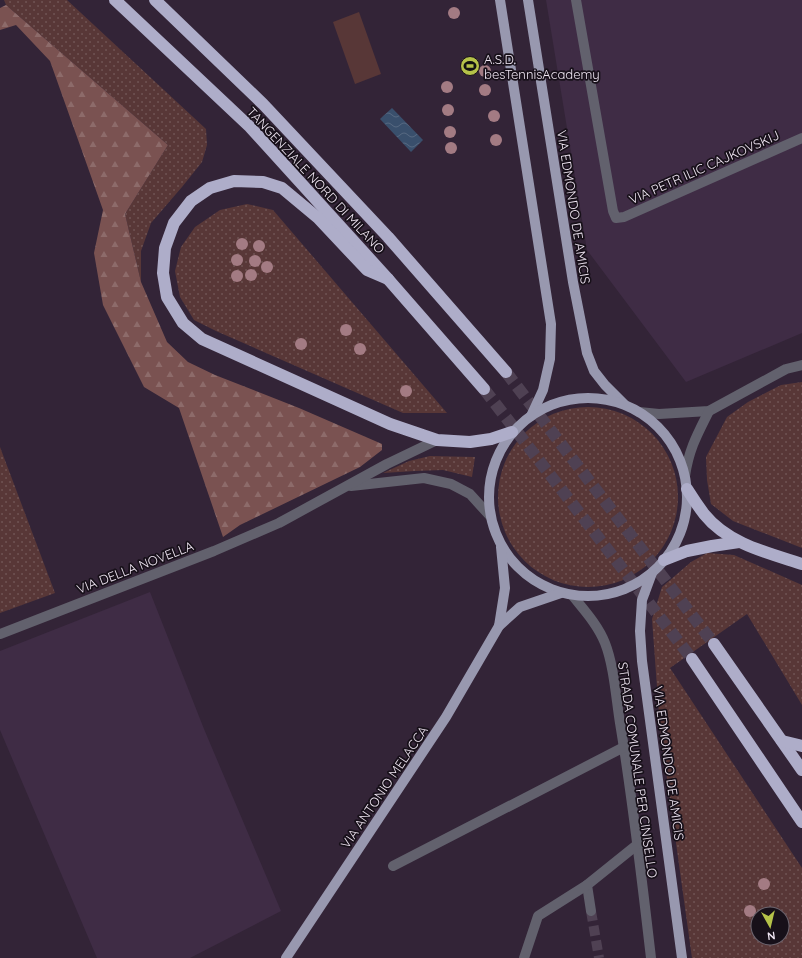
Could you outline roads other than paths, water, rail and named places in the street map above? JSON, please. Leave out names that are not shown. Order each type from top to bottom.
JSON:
[{"type":"highway","name":"TANGENZIALE NORD DI MILANO","points":[[115,0],[250,126],[484,389]]},
{"type":"highway","name":"TANGENZIALE NORD DI MILANO","points":[[155,0],[269,110],[388,237],[506,372]]},
{"type":"highway","points":[[388,280],[367,270],[318,218],[282,188],[263,182],[234,181],[210,188],[191,201],[174,223],[165,248],[164,272],[167,297],[183,322],[202,339],[390,424],[437,440],[470,442],[491,439],[512,432]]},
{"type":"highway","points":[[687,489],[705,515],[719,528],[739,542],[802,564]]},
{"type":"highway","points":[[664,560],[687,551],[739,542]]},
{"type":"highway","points":[[714,644],[802,770]]},
{"type":"highway","points":[[692,659],[802,822]]},
{"type":"highway","points":[[782,741],[802,746]]},
{"type":"main road","points":[[500,0],[551,324],[550,359],[543,390],[531,416]]},
{"type":"main road","name":"VIA EDMONDO DE AMICIS","points":[[528,0],[572,274],[587,353],[594,371],[605,385],[626,405]]},
{"type":"main road","points":[[589,398],[608,400],[626,405],[639,412],[664,434],[680,460],[685,476],[687,501],[683,525],[678,538],[664,560],[652,573],[635,584],[616,592],[594,596],[572,595],[561,593],[544,586],[525,574],[511,561],[501,546],[494,531],[490,516],[488,497],[490,479],[495,460],[502,446],[512,432],[531,416],[554,404],[571,399],[589,398]]},
{"type":"main road","name":"VIA ANTONIO MELACCA","points":[[499,626],[505,588],[501,546]]},
{"type":"main road","name":"VIA EDMONDO DE AMICIS","points":[[652,573],[642,600],[640,631],[642,661],[682,958]]},
{"type":"main road","name":"VIA ANTONIO MELACCA","points":[[286,958],[446,716],[499,626],[520,607],[561,593]]},
{"type":"street","name":"VIA PETR ILIC CAJKOVSKIJ","points":[[576,0],[613,211],[616,218],[624,217],[802,138]]},
{"type":"street","points":[[639,412],[659,414],[709,411],[786,369],[802,365]]},
{"type":"street","points":[[685,476],[688,458],[694,439],[709,411]]},
{"type":"street","points":[[347,487],[387,464],[437,440]]},
{"type":"street","points":[[347,487],[424,478],[451,484],[470,494],[490,516]]},
{"type":"street","name":"VIA DELLA NOVELLA","points":[[0,634],[214,551],[279,523],[347,487]]},
{"type":"street","name":"STRADA COMUNALE PER CINISELLO","points":[[572,595],[591,619],[605,642],[610,664],[638,844],[651,958]]},
{"type":"street","points":[[393,866],[624,747]]},
{"type":"street","points":[[524,958],[538,916],[587,885],[638,844]]},
{"type":"street","points":[[587,885],[592,911]]},
{"type":"water","points":[[392,108],[423,140],[411,152],[380,119]]},
{"type":"tunnel","points":[[506,372],[714,644]]},
{"type":"tunnel","points":[[484,389],[692,659]]},
{"type":"tunnel","points":[[591,911],[599,958]]},
{"type":"place","name":"A.S.D. besTennisAcademy","points":[[470,66]]}]
